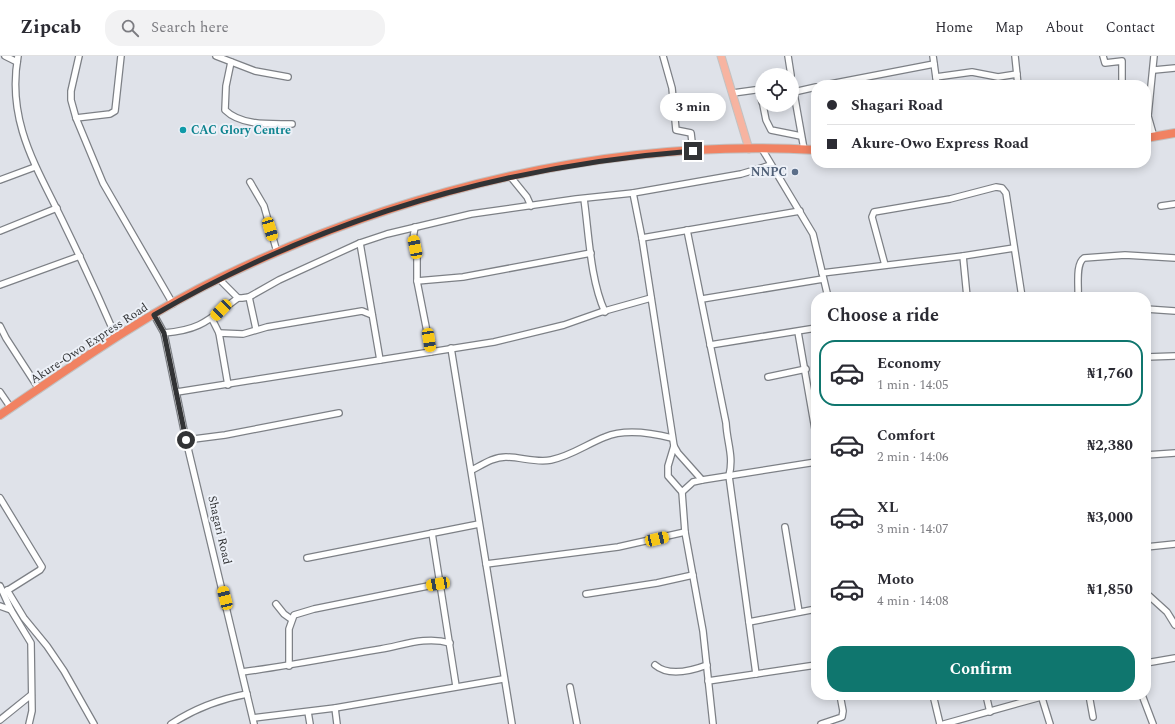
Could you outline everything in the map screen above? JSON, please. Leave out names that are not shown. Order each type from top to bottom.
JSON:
[{"type":"highway","points":[[1151,138],[1175,133]]},
{"type":"highway","name":"Akure-Owo Express Road","points":[[0,415],[116,337],[219,279],[277,252],[371,215],[459,188],[510,176],[603,160],[693,151],[749,149],[811,150]]},
{"type":"main road","points":[[721,56],[749,149]]},
{"type":"street","points":[[6,56],[17,62]]},
{"type":"street","points":[[18,56],[15,102],[18,117],[36,167],[80,256],[116,337]]},
{"type":"street","points":[[79,56],[71,91],[71,100],[76,118],[102,183],[173,304]]},
{"type":"street","points":[[76,118],[110,114],[115,111],[120,56]]},
{"type":"street","points":[[216,56],[255,71],[288,77]]},
{"type":"street","points":[[238,56],[234,63],[224,108],[227,112],[235,118],[248,121],[292,124]]},
{"type":"street","points":[[663,56],[672,88],[676,130],[691,133],[693,151]]},
{"type":"street","points":[[788,56],[790,68]]},
{"type":"street","points":[[933,56],[936,80]]},
{"type":"street","points":[[1015,56],[1018,80]]},
{"type":"street","points":[[1103,56],[1105,63],[1122,62],[1122,80]]},
{"type":"street","points":[[1151,91],[1154,56]]},
{"type":"street","points":[[849,80],[934,64]]},
{"type":"street","points":[[1154,70],[1175,68]]},
{"type":"street","points":[[936,77],[972,72],[998,77],[1017,74]]},
{"type":"street","points":[[799,91],[811,88]]},
{"type":"street","points":[[733,93],[755,90]]},
{"type":"street","points":[[764,112],[766,120],[771,130],[801,136]]},
{"type":"street","points":[[797,112],[804,149]]},
{"type":"street","points":[[762,149],[813,234],[827,292]]},
{"type":"street","points":[[164,333],[193,328],[212,319],[238,298],[249,297],[279,280],[360,243],[387,234],[471,214],[633,193],[741,174],[771,165]]},
{"type":"street","points":[[0,180],[36,167]]},
{"type":"street","points":[[510,176],[527,197],[531,206]]},
{"type":"street","points":[[250,182],[264,206],[277,252]]},
{"type":"street","points":[[885,264],[872,217],[874,212],[950,199],[996,187],[1002,188],[1006,193],[1021,292]]},
{"type":"street","points":[[633,193],[642,238],[672,438],[678,453],[702,480]]},
{"type":"street","points":[[584,199],[591,253],[600,302],[604,312]]},
{"type":"street","points":[[1161,206],[1175,204]]},
{"type":"street","points":[[0,231],[57,208]]},
{"type":"street","points":[[642,238],[800,211]]},
{"type":"street","points":[[415,227],[413,238],[417,256],[417,281],[431,352]]},
{"type":"street","points":[[687,230],[726,423],[727,438],[732,452],[732,465],[729,476],[756,674]]},
{"type":"street","points":[[360,243],[380,360]]},
{"type":"street","points":[[702,299],[885,264],[963,256],[1014,248]]},
{"type":"street","points":[[417,281],[463,277],[591,253]]},
{"type":"street","points":[[1078,292],[1079,266],[1081,260],[1084,258],[1126,255],[1150,258],[1175,258]]},
{"type":"street","points":[[0,284],[80,256]]},
{"type":"street","points":[[963,256],[967,292]]},
{"type":"street","points":[[219,279],[238,298]]},
{"type":"street","points":[[249,297],[256,329]]},
{"type":"street","points":[[177,392],[526,336],[651,298]]},
{"type":"street","points":[[362,311],[370,300]]},
{"type":"street","points":[[1151,309],[1175,311]]},
{"type":"street","points":[[219,334],[243,334],[256,329],[362,311],[372,315]]},
{"type":"street","name":"Shagari Road","points":[[154,315],[164,333],[166,340],[186,440],[253,721]]},
{"type":"street","points":[[212,319],[219,334],[228,384]]},
{"type":"street","points":[[0,326],[6,338],[39,389]]},
{"type":"street","points":[[710,345],[811,329]]},
{"type":"street","points":[[798,332],[811,402]]},
{"type":"street","points":[[451,348],[472,470],[503,679],[512,724]]},
{"type":"street","points":[[1151,357],[1175,356]]},
{"type":"street","points":[[768,377],[806,369]]},
{"type":"street","points":[[0,392],[10,408]]},
{"type":"street","points":[[186,440],[339,413]]},
{"type":"street","points":[[472,470],[490,461],[502,458],[538,461],[551,460],[581,449],[606,436],[616,434],[630,433],[660,435],[672,438]]},
{"type":"street","points":[[674,446],[668,466],[668,476],[672,484],[682,492],[685,532],[707,665],[713,724]]},
{"type":"street","points":[[1151,455],[1175,453]]},
{"type":"street","points":[[682,492],[693,482],[811,463]]},
{"type":"street","points":[[0,498],[42,567],[40,570],[6,591]]},
{"type":"street","points":[[307,558],[480,524]]},
{"type":"street","points":[[785,527],[799,612]]},
{"type":"street","points":[[486,564],[618,547],[685,532]]},
{"type":"street","points":[[432,533],[438,584],[448,630],[456,686]]},
{"type":"street","points":[[1151,546],[1175,544]]},
{"type":"street","points":[[586,594],[657,583],[693,574]]},
{"type":"street","points":[[289,666],[291,619],[299,613],[438,584]]},
{"type":"street","points":[[0,586],[6,591],[24,618],[47,646],[64,671],[94,724]]},
{"type":"street","points":[[6,591],[11,610],[31,643],[32,711],[29,724]]},
{"type":"street","points":[[1151,598],[1167,612],[1175,625]]},
{"type":"street","points":[[276,604],[284,614],[291,619]]},
{"type":"street","points":[[0,606],[11,610]]},
{"type":"street","points":[[749,622],[811,610]]},
{"type":"street","points":[[438,639],[448,630]]},
{"type":"street","points":[[242,672],[289,666],[406,643],[438,639],[450,643]]},
{"type":"street","points":[[1151,662],[1175,658]]},
{"type":"street","points":[[655,665],[660,669],[674,672],[694,670],[707,665]]},
{"type":"street","points":[[708,681],[811,666]]},
{"type":"street","points":[[253,721],[503,679]]},
{"type":"street","points":[[570,686],[577,724]]},
{"type":"street","points":[[171,724],[205,706],[247,694]]},
{"type":"street","points":[[0,720],[31,695]]},
{"type":"street","points":[[821,724],[842,717],[844,712],[841,700]]},
{"type":"street","points":[[934,700],[940,724]]},
{"type":"street","points":[[987,700],[990,712]]},
{"type":"street","points":[[944,724],[1028,700]]},
{"type":"street","points":[[1042,700],[1050,724]]},
{"type":"street","points":[[1090,700],[1093,717]]},
{"type":"street","points":[[1144,700],[1153,724]]},
{"type":"street","points":[[335,708],[338,724]]},
{"type":"street","points":[[308,712],[310,724]]},
{"type":"place","name":"CAC Glory Centre","points":[[183,130]]},
{"type":"place","name":"NNPC","points":[[795,172]]},
{"type":"route","points":[[186,440],[164,333],[154,315],[173,304],[219,279],[277,252],[341,226],[371,215],[459,188],[554,167],[611,159],[693,151]]}]
